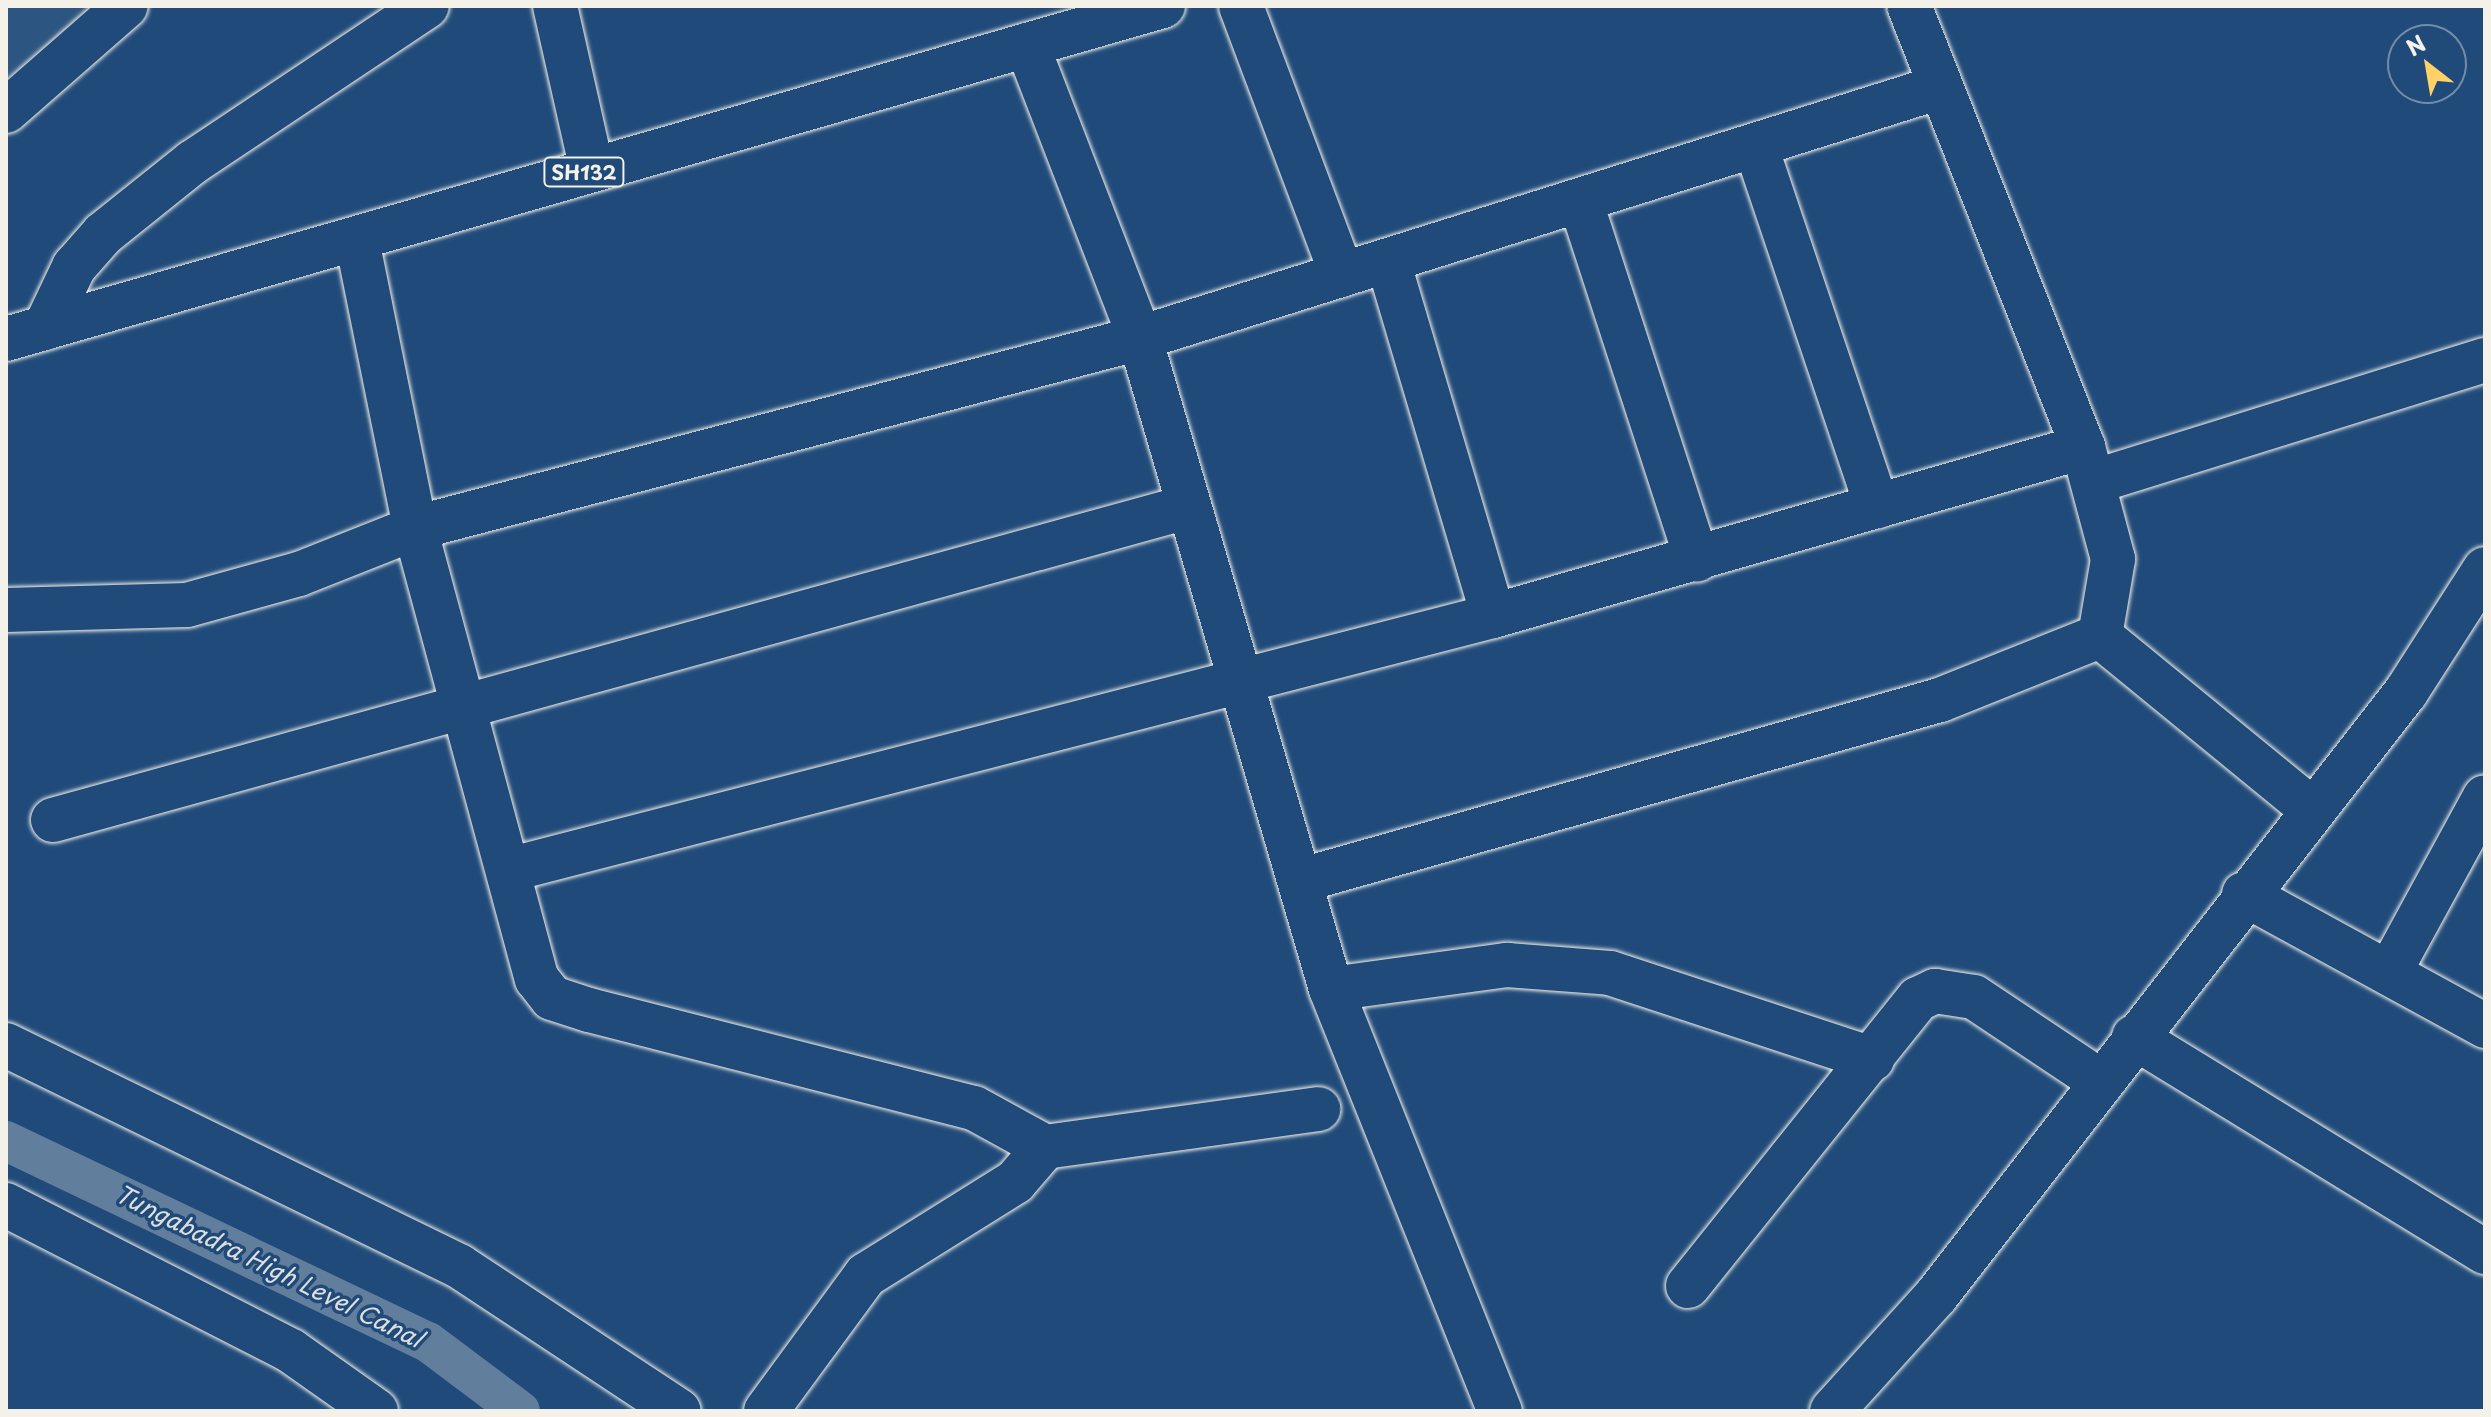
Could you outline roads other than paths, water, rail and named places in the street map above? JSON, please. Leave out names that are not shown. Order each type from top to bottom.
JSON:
[{"type":"street","points":[[6,111],[126,6]]},
{"type":"street","points":[[25,334],[74,267],[103,234],[193,162],[427,6]]},
{"type":"street","points":[[555,6],[592,170]]},
{"type":"street","name":"SH132","points":[[25,334],[1163,6]]},
{"type":"street","points":[[1241,6],[1342,275]]},
{"type":"street","points":[[1909,6],[1937,88],[2088,464],[2113,559],[2100,636]]},
{"type":"street","points":[[1027,45],[1140,338],[1187,507],[1243,677],[1331,989],[1500,1411]]},
{"type":"street","points":[[6,610],[187,605],[299,574],[415,528],[1140,338],[1757,150],[1937,88]]},
{"type":"street","points":[[1757,150],[1877,506]]},
{"type":"street","points":[[1581,203],[1697,560]]},
{"type":"street","points":[[357,240],[415,528],[512,869],[537,979],[552,998],[974,1108],[1045,1147],[1318,1109]]},
{"type":"street","points":[[1388,261],[1493,616]]},
{"type":"street","points":[[512,869],[1243,677],[1493,616],[1877,506],[2088,464],[2485,360]]},
{"type":"street","points":[[53,820],[1187,507]]},
{"type":"street","points":[[1832,1411],[1936,1296],[2310,808],[2406,692],[2485,569]]},
{"type":"street","points":[[2100,636],[2310,808]]},
{"type":"street","points":[[1302,880],[1940,700],[2100,636]]},
{"type":"street","points":[[2389,973],[2485,797]]},
{"type":"street","points":[[2244,894],[2485,1026]]},
{"type":"street","points":[[1331,989],[1507,965],[1610,973],[1872,1059]]},
{"type":"street","points":[[1688,1286],[1918,999],[1958,990],[2100,1081]]},
{"type":"street","points":[[2134,1037],[2485,1252]]},
{"type":"street","points":[[6,1045],[459,1266],[679,1411]]},
{"type":"street","points":[[766,1411],[866,1275],[1015,1182],[1045,1147]]},
{"type":"street","points":[[6,1205],[291,1351],[376,1411]]},
{"type":"waterway","name":"Tungabadra High Level Canal","points":[[6,1141],[428,1342],[520,1411]]}]
